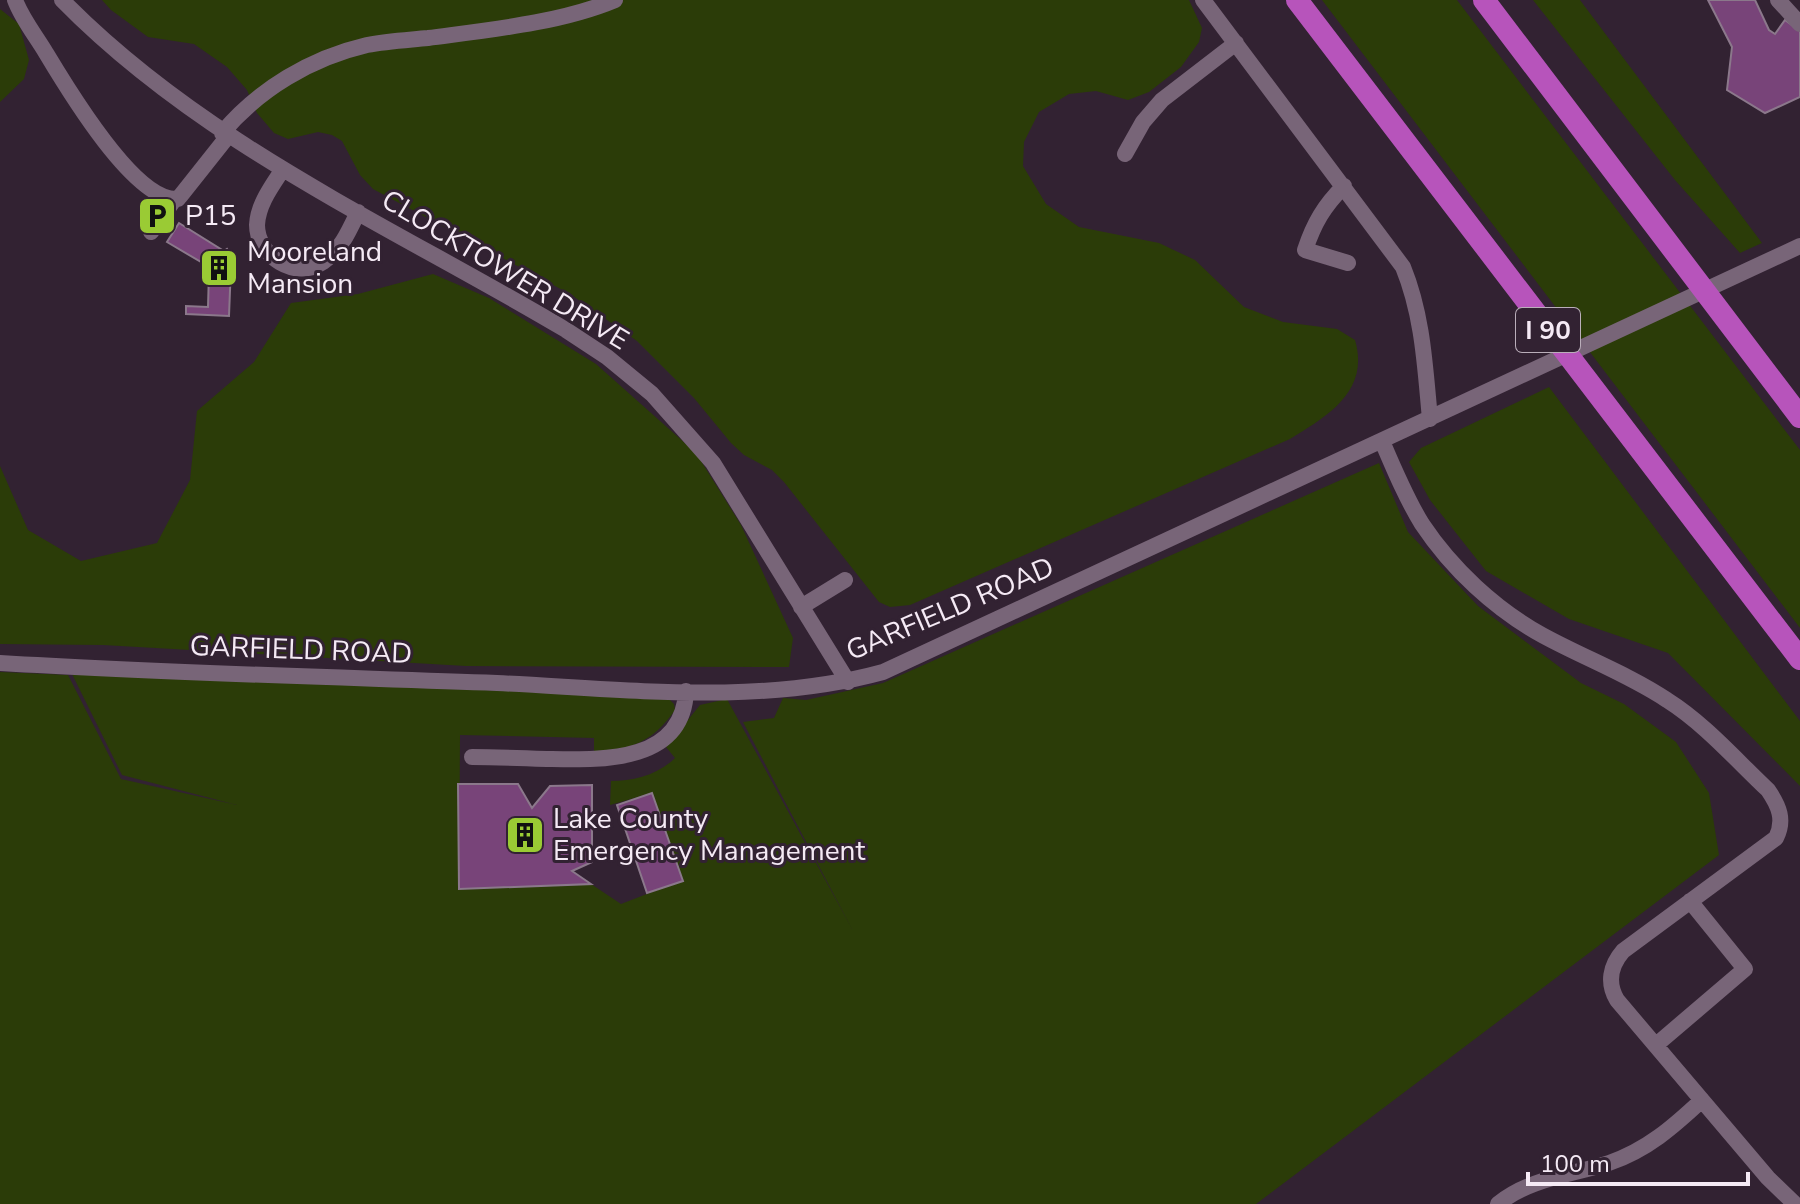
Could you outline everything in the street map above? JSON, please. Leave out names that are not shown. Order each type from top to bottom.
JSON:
[{"type":"highway","name":"I 90","points":[[1297,0],[1800,659]]},
{"type":"highway","points":[[1484,0],[1800,417]]},
{"type":"street","points":[[15,0],[85,117],[111,151],[157,194],[174,200]]},
{"type":"street","name":"CLOCKTOWER DRIVE","points":[[62,0],[98,36],[161,89],[225,135],[566,330],[607,357],[652,394],[713,463],[848,682]]},
{"type":"street","points":[[151,232],[260,94],[292,75],[368,45],[502,29],[615,0]]},
{"type":"street","points":[[1203,0],[1403,267],[1413,289],[1421,322],[1430,419]]},
{"type":"street","points":[[1788,4],[1800,24]]},
{"type":"street","points":[[1125,154],[1143,122],[1162,100],[1236,43]]},
{"type":"street","name":"CLOCKTOWER DRIVE","points":[[283,169],[261,205],[257,226],[261,242],[270,255],[284,265],[294,269],[321,264],[338,250],[358,212]]},
{"type":"street","points":[[1344,186],[1315,220],[1305,250],[1348,263]]},
{"type":"street","name":"GARFIELD ROAD","points":[[0,663],[686,691],[814,687],[848,682],[883,672],[1800,246]]},
{"type":"street","points":[[1382,441],[1423,524],[1469,580],[1539,634],[1623,674],[1670,702],[1694,720],[1768,790],[1781,816],[1776,838],[1629,946],[1613,965],[1613,992],[1768,1178],[1795,1204]]},
{"type":"street","points":[[801,607],[845,580]]},
{"type":"street","points":[[472,757],[604,760],[631,755],[657,743],[679,721],[684,711],[686,691]]},
{"type":"street","points":[[1656,1045],[1745,969],[1690,901]]},
{"type":"street","points":[[1498,1204],[1536,1183],[1606,1164],[1635,1152],[1665,1133],[1702,1100]]},
{"type":"green space","points":[[102,0],[1189,0],[1202,28],[1199,42],[1181,67],[1149,92],[1128,100],[1096,91],[1069,94],[1039,112],[1024,142],[1023,166],[1046,204],[1079,227],[1159,243],[1195,260],[1244,307],[1283,322],[1337,329],[1355,340],[1357,374],[1351,388],[1331,411],[1290,439],[910,605],[890,607],[879,602],[784,482],[772,470],[744,455],[731,443],[694,398],[637,341],[570,294],[373,189],[360,175],[342,141],[332,135],[318,132],[288,139],[274,133],[257,113],[247,90],[227,67],[194,44],[148,37]]},
{"type":"green space","points":[[1322,0],[1457,0],[1800,450],[1800,628]]},
{"type":"green space","points":[[1533,0],[1580,0],[1762,243],[1740,253],[1675,180]]},
{"type":"green space","points":[[0,9],[19,24],[29,60],[24,79],[0,102]]},
{"type":"green space","points":[[433,274],[489,298],[596,364],[696,453],[741,525],[793,638],[789,667],[466,666],[103,645],[0,644],[0,466],[28,530],[81,561],[157,543],[190,480],[197,411],[254,362],[291,303],[358,294]]},
{"type":"green space","points":[[1549,387],[1800,721],[1800,786],[1668,653],[1569,619],[1486,571],[1430,500],[1409,462],[1421,448]]},
{"type":"green space","points":[[1379,463],[1408,532],[1478,606],[1581,683],[1624,704],[1676,742],[1709,793],[1719,855],[1256,1204],[0,1204],[0,672],[68,675],[121,779],[237,805],[122,775],[72,674],[667,697],[675,710],[658,730],[640,742],[607,752],[594,754],[594,738],[460,735],[459,889],[591,884],[621,904],[683,880],[652,793],[610,805],[611,781],[645,776],[661,769],[675,758],[666,747],[700,705],[727,699],[852,929],[743,722],[774,718],[783,698],[806,700],[883,683]]},
{"type":"building","points":[[1708,0],[1755,0],[1769,30],[1775,34],[1785,20],[1800,31],[1800,97],[1765,113],[1727,90],[1732,47]]},
{"type":"building","name":"Mooreland Mansion","points":[[179,223],[224,251],[227,249],[236,263],[231,265],[229,316],[186,314],[186,306],[208,307],[209,271],[206,265],[167,242]]},
{"type":"building","name":"Lake County Emergency Management","points":[[458,784],[518,784],[532,808],[550,786],[592,785],[592,862],[572,871],[591,884],[459,889]]},
{"type":"building","points":[[652,793],[683,881],[647,893],[617,805]]},
{"type":"place","name":"P15","points":[[157,216]]},
{"type":"place","name":"Mooreland Mansion","points":[[219,268]]},
{"type":"place","name":"Lake County Emergency Management","points":[[525,835]]}]
